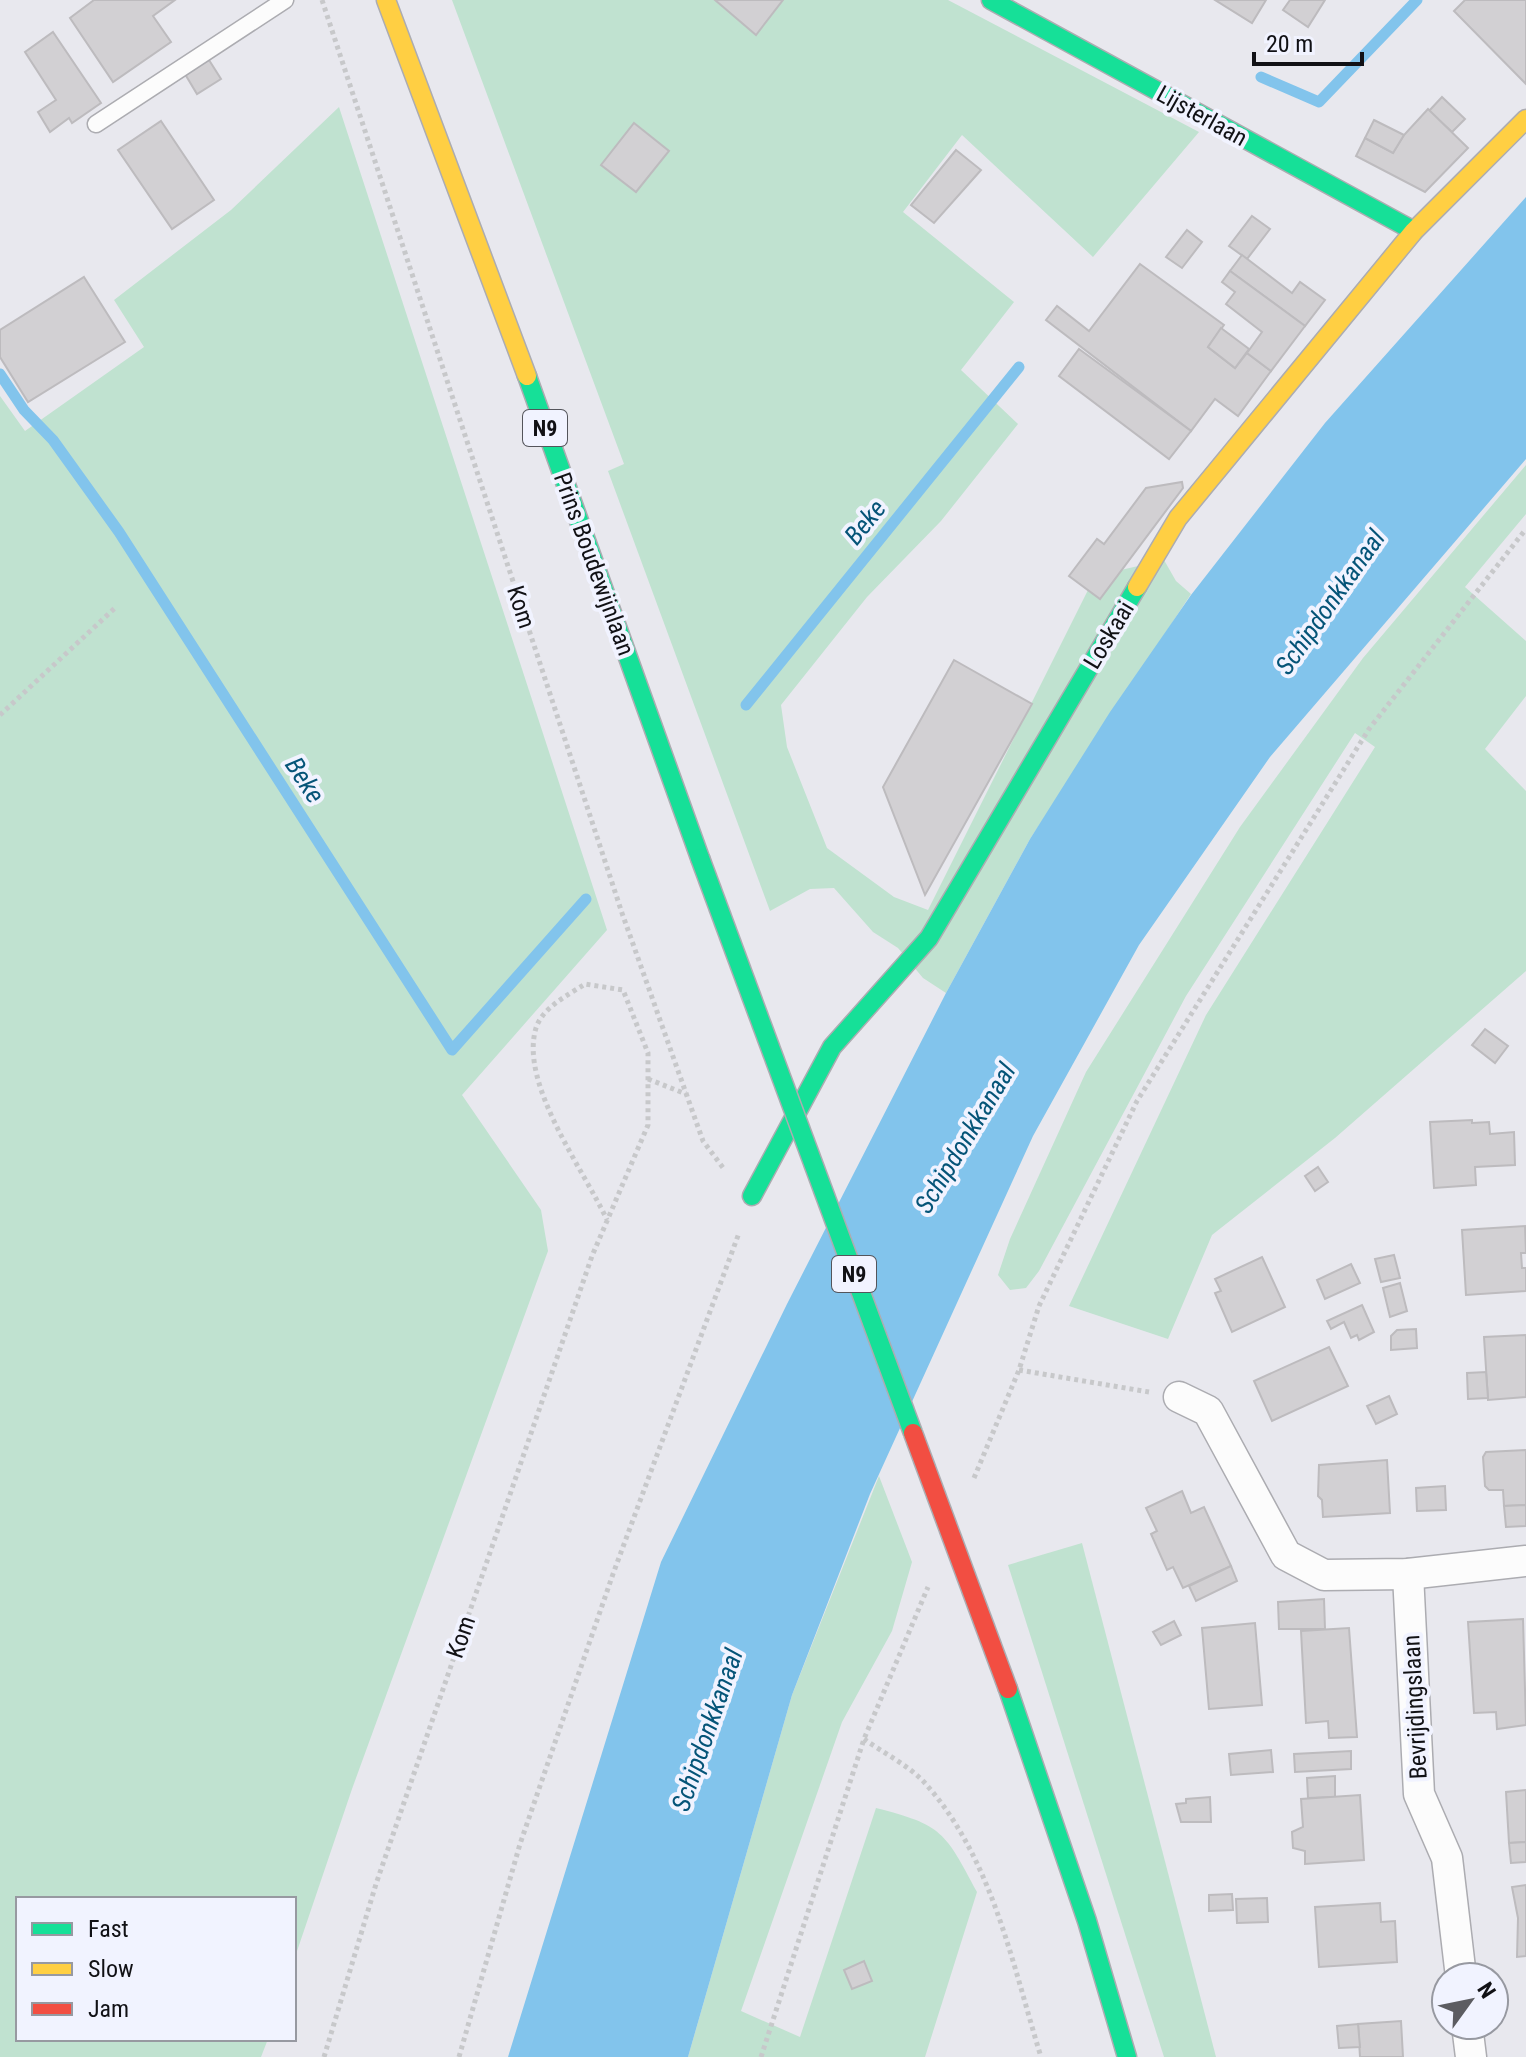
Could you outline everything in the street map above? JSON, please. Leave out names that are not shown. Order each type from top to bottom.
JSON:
[{"type":"main road","name":"Prins Boudewijnlaan","points":[[386,0],[467,210],[700,858],[1008,1689],[1087,1921],[1127,2057]]},
{"type":"main road","name":"Lijsterlaan","points":[[991,0],[1414,231]]},
{"type":"main road","name":"Loskaai","points":[[752,1196],[832,1047],[929,938],[1178,518],[1414,231],[1526,119]]},
{"type":"street","points":[[1179,1397],[1208,1411],[1286,1555],[1324,1575],[1408,1574],[1526,1561]]},
{"type":"street","name":"Bevrijdingslaan","points":[[1408,1574],[1419,1794],[1447,1858],[1459,1961]]},
{"type":"lane","points":[[96,124],[285,0]]},
{"type":"path","name":"Kom","points":[[322,0],[612,883],[703,1141],[721,1166],[752,1196]]},
{"type":"path","points":[[971,1484],[1019,1370],[1039,1306],[1137,1101],[1369,729],[1526,529]]},
{"type":"path","points":[[0,715],[116,607]]},
{"type":"path","name":"Kom","points":[[324,2057],[376,1884],[607,1220],[648,1125],[648,1053],[623,990],[585,984],[554,1003],[536,1027],[534,1072],[607,1220]]},
{"type":"path","points":[[648,1079],[687,1095]]},
{"type":"path","points":[[459,2057],[520,1844],[613,1574],[752,1196]]},
{"type":"path","points":[[1019,1370],[1179,1397]]},
{"type":"path","points":[[761,2057],[864,1739],[930,1583]]},
{"type":"path","points":[[864,1739],[923,1781],[974,1854],[996,1909],[1041,2057]]},
{"type":"green space","points":[[452,0],[948,0],[1199,132],[1093,257],[962,135],[903,212],[1014,302],[961,370],[1018,424],[941,521],[867,597],[781,705],[787,747],[827,848],[894,897],[928,910],[1095,576],[1164,560],[1176,581],[1191,594],[1030,839],[946,993],[923,978],[898,948],[873,932],[834,888],[810,889],[770,911],[608,471],[624,464]]},
{"type":"green space","points":[[339,107],[607,930],[462,1095],[541,1210],[548,1251],[352,1789],[296,1954],[296,1897],[16,1897],[16,2041],[267,2041],[261,2057],[0,2057],[0,396],[25,431],[144,347],[114,300],[231,210]]},
{"type":"green space","points":[[1526,465],[1526,514],[1465,587],[1526,641],[1526,696],[1485,749],[1526,791],[1526,971],[1335,1138],[1212,1235],[1168,1339],[1069,1306],[1206,1015],[1375,747],[1355,733],[1186,996],[1039,1271],[1026,1288],[1010,1290],[998,1275],[1010,1239],[1086,1072],[1240,827],[1363,658]]},
{"type":"green space","points":[[879,1476],[912,1562],[892,1631],[842,1722],[741,2011],[800,2037],[876,1808],[916,1820],[940,1834],[957,1856],[977,1892],[925,2057],[688,2057],[792,1695]]},
{"type":"green space","points":[[1082,1543],[1216,2057],[1164,2057],[1008,1565]]},
{"type":"water","name":"Schipdonkkanaal","points":[[1526,197],[1526,459],[1270,757],[1139,945],[1033,1136],[870,1494],[792,1695],[688,2057],[508,2057],[661,1562],[787,1304],[946,993],[1030,839],[1110,712],[1191,595],[1325,423]]},
{"type":"building","points":[[94,0],[175,0],[153,16],[171,42],[113,82],[70,18]]},
{"type":"building","points":[[715,0],[783,0],[756,35]]},
{"type":"building","points":[[1215,0],[1266,0],[1252,23]]},
{"type":"building","points":[[1290,0],[1325,0],[1308,27],[1283,10]]},
{"type":"building","points":[[1465,0],[1526,0],[1526,84],[1454,11]]},
{"type":"building","points":[[53,32],[101,103],[72,123],[69,118],[50,132],[38,112],[56,100],[25,52]]},
{"type":"building","points":[[209,60],[221,79],[197,94],[185,74]]},
{"type":"building","points":[[1442,97],[1465,119],[1452,132],[1429,111]]},
{"type":"building","points":[[1428,109],[1468,148],[1425,192],[1356,156],[1365,138],[1393,153],[1404,135]]},
{"type":"building","points":[[1374,120],[1404,135],[1393,153],[1365,138]]},
{"type":"building","points":[[161,121],[214,200],[172,229],[118,150]]},
{"type":"building","points":[[634,123],[669,151],[636,192],[601,165]]},
{"type":"building","points":[[956,150],[981,170],[934,223],[911,205]]},
{"type":"building","points":[[1252,216],[1270,229],[1247,259],[1229,246]]},
{"type":"building","points":[[1187,230],[1202,242],[1182,268],[1166,257]]},
{"type":"building","points":[[1242,255],[1292,293],[1300,282],[1325,300],[1305,326],[1230,271]]},
{"type":"building","points":[[1140,264],[1224,325],[1208,347],[1235,368],[1247,353],[1271,371],[1238,416],[1215,399],[1191,431],[1046,320],[1057,306],[1089,331]]},
{"type":"building","points":[[1230,271],[1305,326],[1271,371],[1247,353],[1262,332],[1226,304],[1235,292],[1222,282]]},
{"type":"building","points":[[84,277],[125,342],[28,402],[0,357],[0,330]]},
{"type":"building","points":[[1221,328],[1249,349],[1235,368],[1208,347]]},
{"type":"building","points":[[1079,349],[1191,431],[1169,459],[1059,376]]},
{"type":"building","points":[[1182,482],[1183,488],[1100,599],[1069,576],[1097,539],[1104,544],[1146,488]]},
{"type":"building","points":[[954,660],[1032,704],[925,895],[883,787]]},
{"type":"building","points":[[1485,1029],[1508,1046],[1495,1063],[1472,1045]]},
{"type":"building","points":[[1472,1120],[1472,1123],[1489,1122],[1490,1134],[1514,1132],[1515,1165],[1475,1167],[1476,1185],[1434,1188],[1430,1122]]},
{"type":"building","points":[[1318,1167],[1328,1182],[1315,1191],[1305,1176]]},
{"type":"building","points":[[1525,1226],[1526,1253],[1521,1253],[1522,1268],[1526,1268],[1526,1291],[1466,1295],[1462,1230]]},
{"type":"building","points":[[1394,1255],[1400,1278],[1381,1282],[1375,1259]]},
{"type":"building","points":[[1262,1257],[1285,1307],[1232,1332],[1215,1293],[1221,1291],[1215,1279]]},
{"type":"building","points":[[1351,1264],[1360,1283],[1325,1299],[1317,1280]]},
{"type":"building","points":[[1400,1283],[1407,1311],[1390,1317],[1383,1288]]},
{"type":"building","points":[[1362,1305],[1374,1332],[1359,1340],[1357,1335],[1351,1338],[1344,1322],[1331,1329],[1327,1321]]},
{"type":"building","points":[[1416,1329],[1417,1348],[1391,1350],[1391,1336],[1397,1330]]},
{"type":"building","points":[[1526,1335],[1526,1397],[1488,1400],[1484,1337]]},
{"type":"building","points":[[1329,1347],[1348,1386],[1272,1421],[1254,1381]]},
{"type":"building","points":[[1486,1372],[1488,1398],[1468,1399],[1467,1373]]},
{"type":"building","points":[[1389,1396],[1397,1414],[1376,1424],[1367,1406]]},
{"type":"building","points":[[1526,1450],[1526,1505],[1504,1506],[1503,1490],[1489,1490],[1485,1486],[1483,1457],[1486,1452]]},
{"type":"building","points":[[1387,1460],[1390,1513],[1323,1517],[1322,1500],[1318,1496],[1319,1465]]},
{"type":"building","points":[[1445,1486],[1446,1510],[1417,1511],[1416,1488]]},
{"type":"building","points":[[1182,1491],[1191,1513],[1204,1507],[1231,1566],[1183,1588],[1173,1567],[1167,1570],[1151,1534],[1157,1531],[1146,1508]]},
{"type":"building","points":[[1526,1505],[1526,1526],[1506,1527],[1504,1506]]},
{"type":"building","points":[[1231,1566],[1237,1581],[1196,1601],[1189,1586]]},
{"type":"building","points":[[1324,1599],[1325,1629],[1279,1629],[1278,1602]]},
{"type":"building","points":[[1523,1619],[1526,1725],[1497,1729],[1496,1712],[1474,1713],[1468,1622]]},
{"type":"building","points":[[1174,1621],[1181,1635],[1161,1645],[1153,1632]]},
{"type":"building","points":[[1255,1623],[1262,1705],[1209,1709],[1202,1628]]},
{"type":"building","points":[[1349,1628],[1357,1737],[1329,1738],[1328,1721],[1306,1723],[1301,1631]]},
{"type":"building","points":[[1271,1750],[1273,1772],[1231,1775],[1229,1754]]},
{"type":"building","points":[[1351,1751],[1351,1769],[1295,1772],[1294,1754]]},
{"type":"building","points":[[1335,1776],[1335,1797],[1308,1798],[1307,1778]]},
{"type":"building","points":[[1526,1790],[1526,1842],[1509,1843],[1506,1792]]},
{"type":"building","points":[[1360,1795],[1364,1860],[1305,1864],[1305,1851],[1293,1848],[1292,1832],[1303,1827],[1301,1799]]},
{"type":"building","points":[[1210,1797],[1211,1822],[1181,1822],[1176,1804],[1186,1803],[1186,1799]]},
{"type":"building","points":[[1526,1842],[1526,1862],[1511,1863],[1509,1843]]},
{"type":"building","points":[[1526,1885],[1526,1956],[1517,1957],[1518,1918],[1512,1887]]},
{"type":"building","points":[[1232,1894],[1233,1910],[1209,1911],[1209,1895]]},
{"type":"building","points":[[1267,1898],[1268,1922],[1237,1923],[1236,1899]]},
{"type":"building","points":[[1380,1903],[1381,1922],[1395,1921],[1397,1962],[1319,1967],[1315,1907]]},
{"type":"building","points":[[864,1961],[872,1981],[852,1989],[844,1970]]},
{"type":"building","points":[[1401,2021],[1403,2057],[1360,2057],[1358,2024]]},
{"type":"building","points":[[1358,2024],[1360,2047],[1339,2048],[1337,2026]]},
{"type":"waterway","name":"Beke","points":[[1261,77],[1319,102],[1417,0]]},
{"type":"waterway","name":"Beke","points":[[746,705],[1019,367]]},
{"type":"waterway","name":"Beke","points":[[0,374],[24,410],[53,440],[119,532],[452,1050],[586,899]]},
{"type":"traffic: fast","points":[[991,0],[1414,231]]},
{"type":"traffic: fast","points":[[527,376],[700,858]]},
{"type":"traffic: fast","points":[[752,1196],[832,1047],[929,938],[1137,587]]},
{"type":"traffic: fast","points":[[700,858],[913,1433]]},
{"type":"traffic: fast","points":[[1008,1689],[1087,1921],[1127,2057]]},
{"type":"traffic: slow","points":[[386,0],[527,376]]},
{"type":"traffic: slow","points":[[1137,587],[1178,518],[1414,231],[1526,119]]},
{"type":"traffic: jam","points":[[913,1433],[1008,1689]]}]
